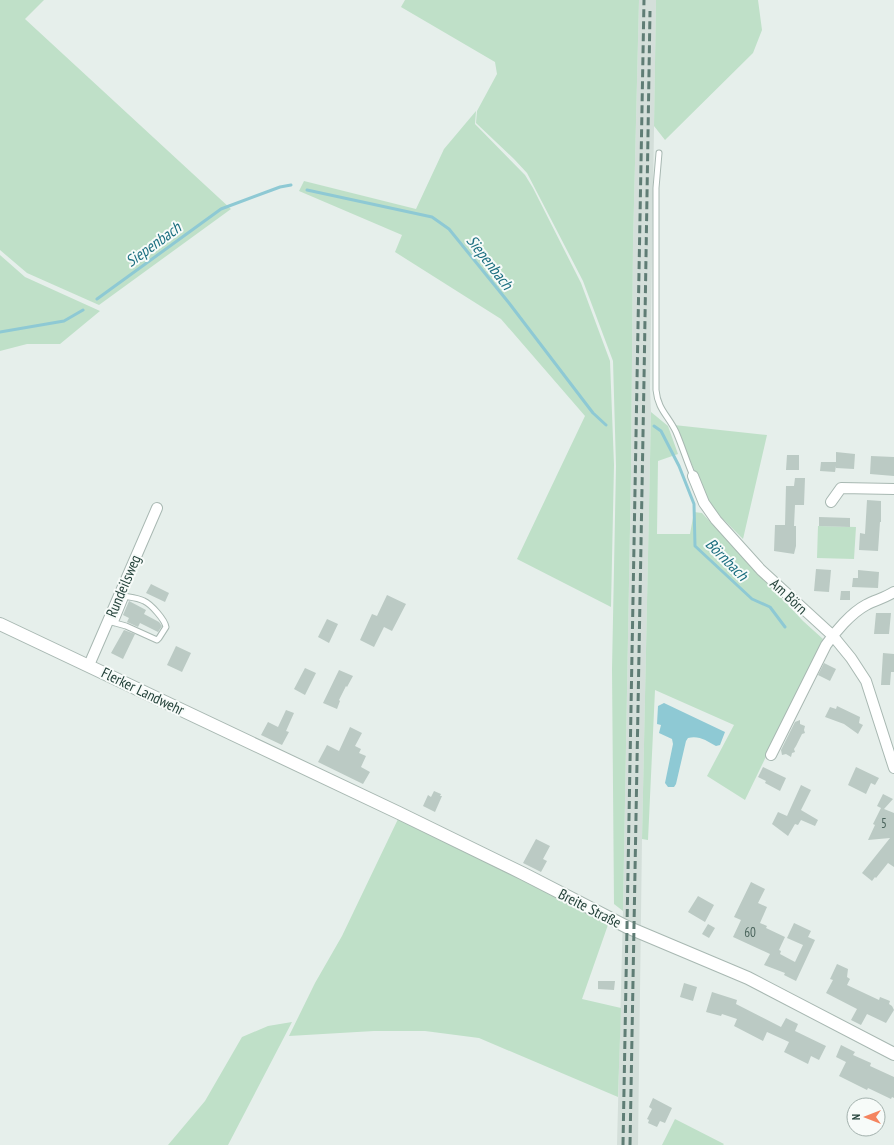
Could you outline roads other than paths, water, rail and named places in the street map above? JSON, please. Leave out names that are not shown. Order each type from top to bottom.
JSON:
[{"type":"street","name":"Am Börn","points":[[692,476],[704,503],[716,520],[761,570],[833,636],[851,658],[866,681],[894,768]]},
{"type":"street","points":[[831,502],[840,488],[894,489]]},
{"type":"street","name":"Rundeilsweg","points":[[89,665],[112,622],[156,508]]},
{"type":"street","points":[[771,755],[826,645],[854,614],[864,606],[894,592]]},
{"type":"street","name":"Flerker Landwehr","points":[[0,624],[286,759]]},
{"type":"street","name":"Breite Straße","points":[[286,759],[509,867],[627,927],[748,978],[894,1054]]},
{"type":"lane","points":[[659,153],[656,188],[656,390],[659,405],[676,433],[692,476]]},
{"type":"lane","points":[[112,622],[126,626],[157,640],[160,638],[166,627],[159,615],[144,601],[123,596]]},
{"type":"water","points":[[664,703],[725,732],[720,745],[716,746],[706,740],[696,737],[688,738],[674,787],[668,787],[665,783],[673,744],[672,739],[659,733],[661,725],[657,724],[658,706]]},
{"type":"waterway","name":"Siepenbach","points":[[97,299],[221,209],[280,187],[291,185]]},
{"type":"waterway","name":"Siepenbach","points":[[307,190],[432,217],[449,229],[509,303],[593,413],[606,425]]},
{"type":"waterway","name":"Siepenbach","points":[[0,332],[64,321],[83,310]]},
{"type":"waterway","name":"Börnbach","points":[[654,426],[661,431],[679,466],[694,504],[695,546],[752,599],[770,607],[785,627]]},
{"type":"railway","points":[[623,1145],[644,0]]},
{"type":"railway","points":[[630,1145],[650,11]]}]
